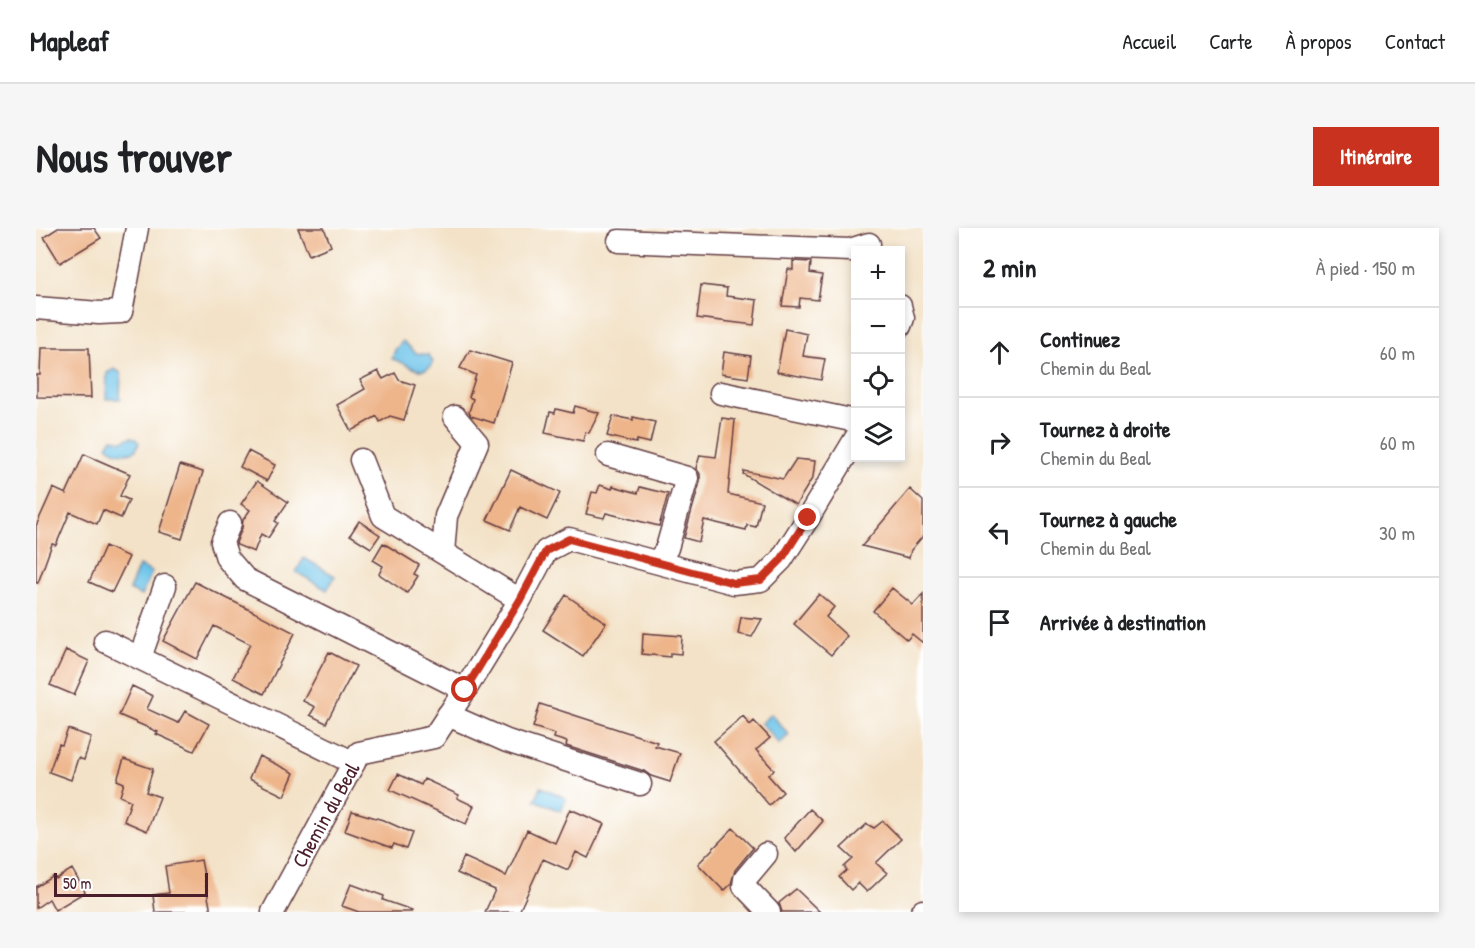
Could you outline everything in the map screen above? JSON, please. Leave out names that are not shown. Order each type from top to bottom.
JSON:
[{"type":"street","points":[[36,308],[99,313],[121,312],[137,228]]},
{"type":"street","points":[[619,241],[850,250],[869,241]]},
{"type":"street","points":[[721,393],[851,420]]},
{"type":"street","points":[[443,553],[446,516],[477,443],[455,417]]},
{"type":"street","name":"Chemin du Beal","points":[[273,912],[359,753],[434,737],[520,600],[546,551],[569,539],[734,583],[761,580],[786,551],[851,445]]},
{"type":"street","points":[[608,455],[687,478],[667,548],[658,562]]},
{"type":"street","points":[[361,460],[383,516],[520,600]]},
{"type":"street","points":[[230,523],[222,542],[226,558],[245,579],[465,690]]},
{"type":"street","points":[[140,658],[165,586]]},
{"type":"street","points":[[105,641],[354,763]]},
{"type":"street","points":[[448,715],[507,741],[639,784]]},
{"type":"street","points":[[766,854],[746,879],[744,886],[769,912]]},
{"type":"water","points":[[403,341],[416,353],[429,355],[433,362],[429,367],[419,370],[392,359],[395,350]]},
{"type":"water","points":[[114,369],[121,373],[120,399],[106,399],[107,373]]},
{"type":"water","points":[[131,437],[139,443],[133,452],[117,452],[107,446],[112,438],[122,441]]},
{"type":"water","points":[[304,558],[335,576],[327,590],[296,572]]},
{"type":"water","points":[[139,566],[152,572],[141,596],[129,590]]},
{"type":"water","points":[[771,714],[789,735],[779,744],[761,723]]},
{"type":"water","points":[[541,787],[566,798],[561,811],[535,800]]},
{"type":"building","points":[[58,228],[94,228],[101,238],[60,263],[44,237]]},
{"type":"building","points":[[298,228],[324,228],[331,246],[309,255]]},
{"type":"building","points":[[793,261],[811,262],[810,273],[822,275],[818,300],[800,298],[799,307],[782,306],[788,269],[793,270]]},
{"type":"building","points":[[701,285],[727,288],[726,296],[757,300],[754,325],[697,318]]},
{"type":"building","points":[[785,329],[807,334],[803,356],[825,359],[821,380],[777,372]]},
{"type":"building","points":[[41,348],[89,348],[91,398],[37,397]]},
{"type":"building","points":[[470,350],[512,363],[494,423],[471,416],[469,412],[473,399],[469,397],[476,375],[460,368]]},
{"type":"building","points":[[724,352],[751,356],[748,378],[721,374]]},
{"type":"building","points":[[378,371],[383,379],[395,373],[399,380],[415,385],[404,420],[390,416],[380,422],[377,416],[351,431],[337,405],[365,389],[360,380]]},
{"type":"building","points":[[575,406],[599,413],[589,433],[585,432],[583,441],[545,433],[550,412],[555,413],[556,409],[573,413]]},
{"type":"building","points":[[613,416],[633,420],[633,417],[655,422],[650,443],[637,440],[636,443],[607,436]]},
{"type":"building","points":[[722,418],[735,420],[728,494],[762,502],[756,527],[747,525],[746,530],[704,520],[699,542],[684,538],[700,482],[700,474],[696,468],[700,455],[716,457]]},
{"type":"building","points":[[248,451],[275,465],[267,481],[240,467]]},
{"type":"building","points":[[84,454],[130,474],[120,496],[129,500],[121,518],[103,510],[97,524],[70,512],[56,545],[52,544],[38,583],[36,583],[36,526],[53,488],[66,494]]},
{"type":"building","points":[[796,459],[815,461],[813,477],[796,505],[743,474],[744,471],[783,479]]},
{"type":"building","points":[[180,465],[203,472],[182,539],[159,532]]},
{"type":"building","points":[[511,470],[560,493],[547,520],[520,507],[510,530],[487,520]]},
{"type":"building","points":[[257,481],[288,502],[275,521],[278,523],[268,538],[261,534],[254,552],[236,543],[243,520],[250,510],[241,504]]},
{"type":"building","points":[[600,485],[638,493],[640,487],[668,494],[659,526],[606,513],[604,518],[586,514],[592,492],[597,493]]},
{"type":"building","points":[[910,489],[923,501],[923,536],[911,550],[909,558],[862,546]]},
{"type":"building","points":[[359,521],[380,535],[371,548],[350,535]]},
{"type":"building","points":[[383,543],[419,565],[414,574],[418,576],[407,593],[379,574],[383,566],[373,560]]},
{"type":"building","points":[[105,546],[129,557],[112,592],[89,582]]},
{"type":"building","points":[[195,582],[295,633],[264,694],[233,678],[250,644],[214,626],[197,659],[163,641]]},
{"type":"building","points":[[892,588],[913,605],[923,594],[923,643],[912,634],[907,640],[873,611]]},
{"type":"building","points":[[819,594],[834,607],[826,617],[847,636],[831,655],[794,624]]},
{"type":"building","points":[[566,595],[606,623],[583,656],[543,630]]},
{"type":"building","points":[[741,617],[762,619],[752,637],[738,634]]},
{"type":"building","points":[[643,633],[682,636],[681,654],[670,653],[670,657],[642,654]]},
{"type":"building","points":[[66,650],[89,661],[74,695],[50,685]]},
{"type":"building","points":[[329,652],[356,666],[326,723],[310,715],[315,707],[303,701]]},
{"type":"building","points":[[132,686],[153,696],[147,709],[178,723],[185,711],[209,724],[194,751],[119,715]]},
{"type":"building","points":[[540,704],[657,742],[655,746],[680,753],[670,782],[651,776],[644,771],[566,746],[567,742],[554,738],[555,734],[533,727]]},
{"type":"building","points":[[743,716],[750,725],[754,721],[770,738],[756,750],[774,770],[768,775],[783,792],[769,805],[714,741]]},
{"type":"building","points":[[68,729],[91,737],[84,760],[78,758],[71,780],[49,772],[59,744],[62,745]]},
{"type":"building","points":[[259,756],[294,773],[284,796],[249,779]]},
{"type":"building","points":[[124,759],[153,769],[146,792],[160,797],[147,831],[124,821],[131,801],[120,796],[124,783],[117,780]]},
{"type":"building","points":[[398,774],[421,785],[424,779],[459,795],[457,798],[474,806],[466,824],[390,790]]},
{"type":"building","points":[[570,809],[604,824],[588,858],[576,852],[568,870],[543,859],[519,912],[485,912],[495,890],[457,873],[464,857],[506,876],[527,830],[555,843]]},
{"type":"building","points":[[810,809],[823,821],[796,852],[784,838]]},
{"type":"building","points":[[352,811],[383,820],[412,833],[406,849],[394,844],[392,848],[345,831]]},
{"type":"building","points":[[883,821],[901,839],[876,863],[887,873],[867,892],[858,883],[851,890],[839,877],[847,870],[844,867],[853,859],[841,848],[867,824],[874,828]]},
{"type":"building","points":[[733,828],[753,848],[735,870],[731,884],[724,891],[698,864]]},
{"type":"building","points":[[201,860],[211,912],[155,912],[153,895],[169,893],[165,866]]},
{"type":"building","points":[[72,869],[85,892],[55,910],[49,899],[36,908],[36,887]]},
{"type":"building","points":[[351,884],[384,896],[383,900],[412,910],[412,912],[359,912],[342,906]]},
{"type":"building","points":[[796,889],[820,912],[782,912],[779,903]]},
{"type":"route","points":[[465,690],[520,600],[546,551],[569,539],[734,583],[761,580],[781,560],[808,518]]}]
